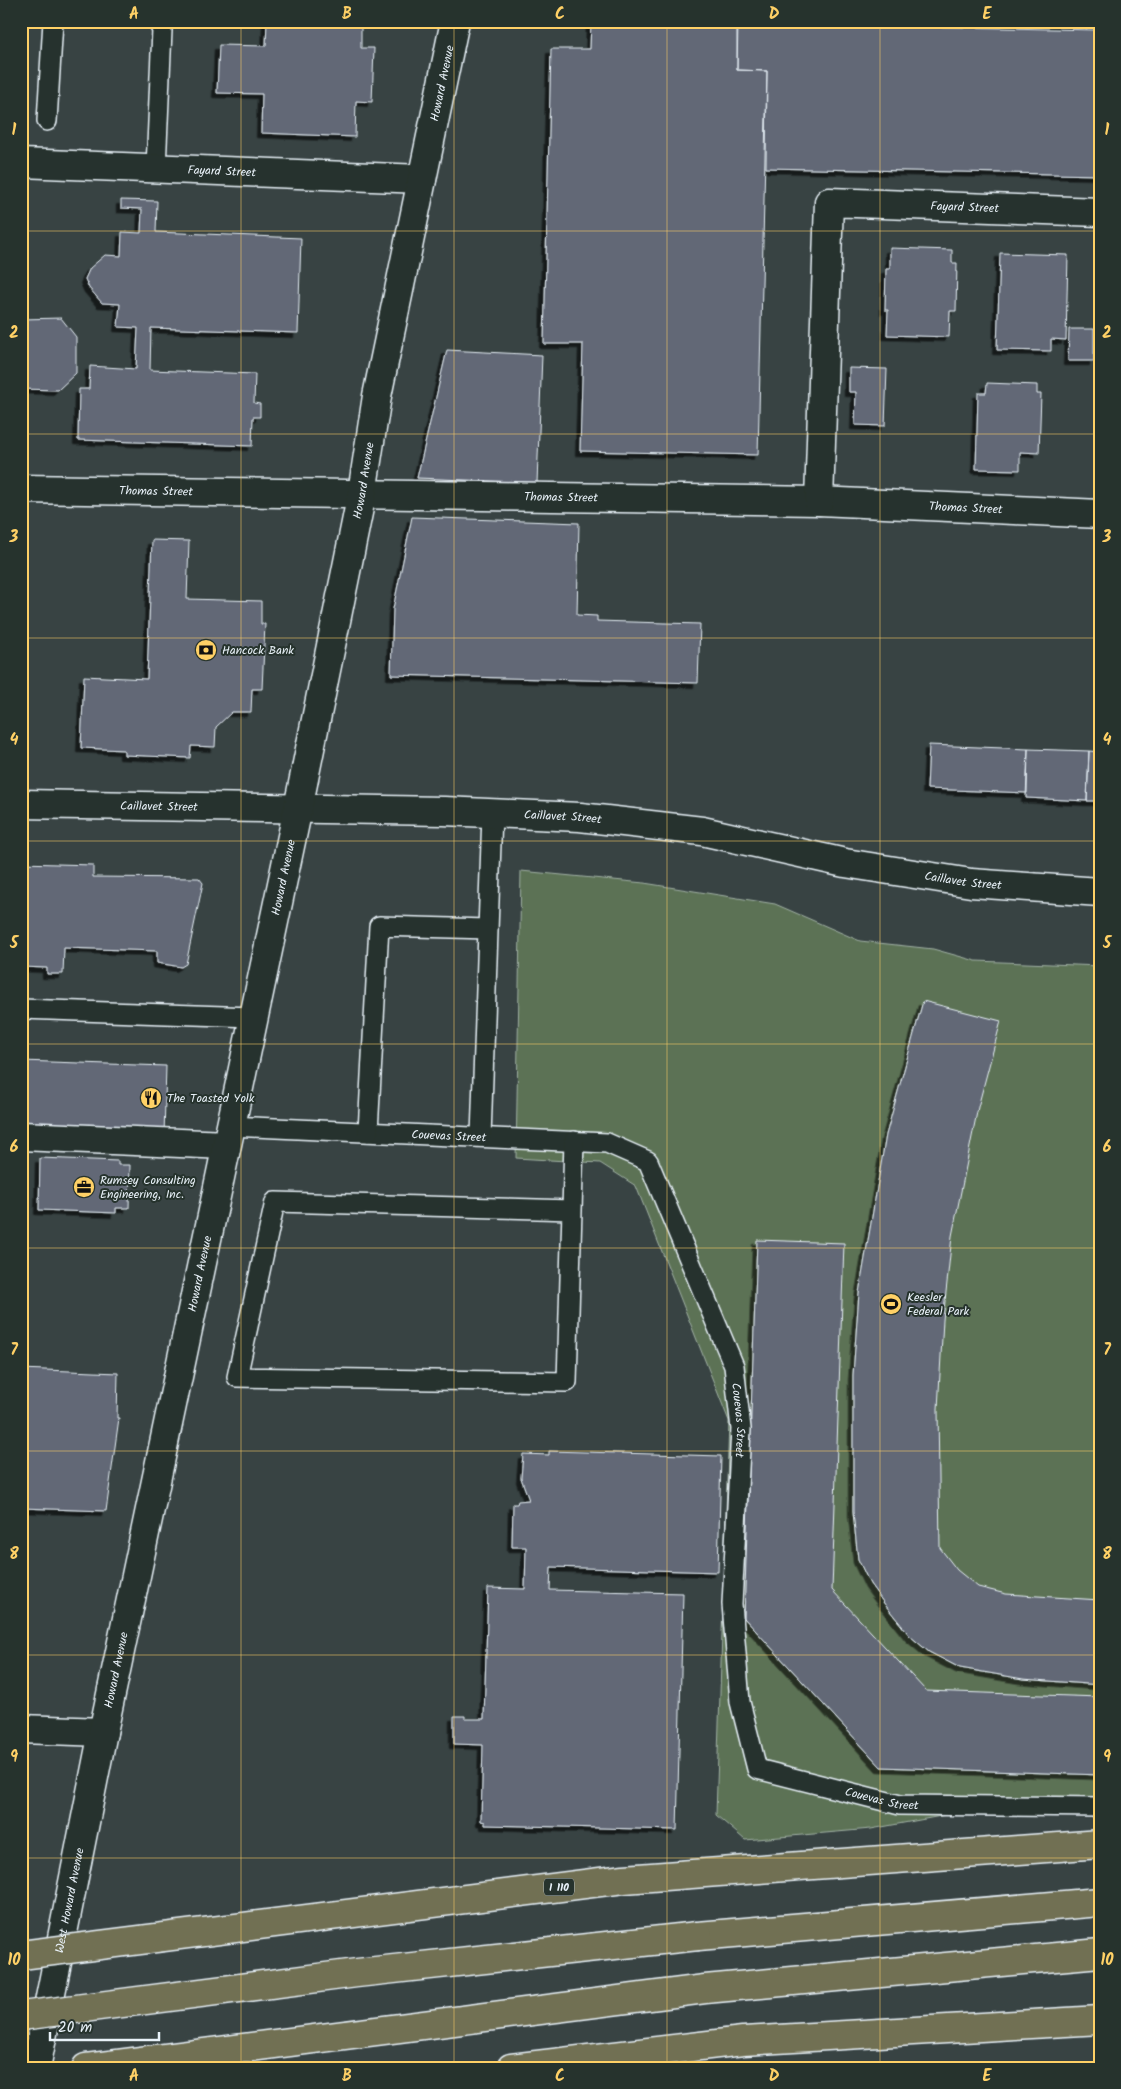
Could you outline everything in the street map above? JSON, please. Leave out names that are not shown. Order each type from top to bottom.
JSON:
[{"type":"highway","name":"I 110","points":[[21,1955],[624,1879],[1100,1844]]},
{"type":"highway","points":[[21,2016],[357,1972],[698,1936],[1100,1902]]},
{"type":"highway","points":[[86,2068],[705,1989],[1100,1953]]},
{"type":"highway","points":[[510,2068],[744,2041],[1100,2020]]},
{"type":"main road","name":"Howard Avenue","points":[[103,1732],[298,808],[362,493],[377,396],[455,21]]},
{"type":"main road","name":"Fayard Street","points":[[21,163],[422,179]]},
{"type":"main road","name":"Fayard Street","points":[[819,501],[829,202],[1100,212]]},
{"type":"main road","name":"Thomas Street","points":[[21,488],[819,501],[1100,514]]},
{"type":"main road","name":"Caillavet Street","points":[[21,804],[298,808],[580,817],[702,832],[845,862],[971,883],[1100,892]]},
{"type":"main road","name":"Couevas Street","points":[[21,1136],[228,1135]]},
{"type":"main road","points":[[21,1729],[103,1732]]},
{"type":"main road","name":"West Howard Avenue","points":[[36,2068],[103,1732]]},
{"type":"lane","points":[[47,121],[53,21]]},
{"type":"lane","points":[[156,168],[162,30],[157,21]]},
{"type":"lane","points":[[481,1137],[492,813]]},
{"type":"lane","points":[[368,1132],[379,926],[488,929]]},
{"type":"lane","points":[[21,1008],[254,1017]]},
{"type":"lane","name":"Couevas Street","points":[[228,1135],[368,1132],[607,1143],[648,1161],[734,1366],[741,1430],[732,1604],[740,1702],[757,1768],[900,1805],[1100,1807]]},
{"type":"lane","points":[[572,1210],[275,1202],[237,1377],[567,1382],[572,1210],[574,1141]]},
{"type":"green space","name":"Keesler Federal Park","points":[[521,871],[644,883],[775,904],[860,941],[933,949],[976,961],[1100,966],[1100,1812],[952,1814],[871,1829],[745,1840],[716,1815],[729,1421],[636,1186],[600,1163],[516,1158]]},
{"type":"building","points":[[267,21],[361,21],[361,48],[374,48],[372,102],[356,101],[355,137],[261,133],[262,94],[217,93],[219,45],[266,46]]},
{"type":"building","points":[[591,21],[738,22],[737,70],[767,71],[758,455],[580,451],[583,344],[544,344],[551,49],[590,49]]},
{"type":"building","points":[[761,23],[1100,30],[1100,175],[766,168],[767,71],[737,70],[737,28],[761,28]]},
{"type":"building","points":[[121,200],[157,201],[156,232],[301,238],[298,333],[151,328],[150,370],[255,374],[254,403],[260,404],[260,417],[253,417],[252,446],[78,440],[79,389],[89,389],[90,366],[136,369],[138,328],[118,327],[120,304],[102,303],[89,288],[85,279],[90,268],[105,255],[121,256],[122,232],[141,233],[142,209],[121,208]]},
{"type":"building","points":[[890,248],[952,250],[952,263],[957,263],[956,311],[950,311],[949,337],[887,335],[888,310],[885,310],[886,269],[890,269]]},
{"type":"building","points":[[1000,253],[1068,255],[1066,340],[1051,339],[1051,351],[997,350]]},
{"type":"building","points":[[61,318],[76,337],[76,373],[58,390],[21,389],[21,321],[23,319]]},
{"type":"building","points":[[1069,329],[1094,329],[1094,361],[1068,361]]},
{"type":"building","points":[[447,350],[542,355],[537,483],[417,478]]},
{"type":"building","points":[[849,368],[887,369],[885,426],[855,425],[856,392],[849,392]]},
{"type":"building","points":[[987,383],[1037,385],[1037,394],[1041,394],[1039,453],[1020,452],[1020,470],[976,469],[978,393],[986,393]]},
{"type":"building","points":[[412,517],[579,523],[577,615],[597,616],[597,621],[700,624],[698,683],[391,675],[393,609]]},
{"type":"building","name":"Hancock Bank","points":[[152,540],[189,541],[187,599],[261,601],[261,624],[265,624],[262,689],[252,689],[251,712],[232,712],[216,727],[215,747],[191,746],[190,758],[124,755],[124,750],[81,748],[84,676],[147,679]]},
{"type":"building","points":[[929,745],[1028,749],[1027,793],[927,789]]},
{"type":"building","points":[[1028,749],[1089,751],[1087,801],[1026,798]]},
{"type":"building","points":[[1089,751],[1100,752],[1100,801],[1087,801]]},
{"type":"building","points":[[21,863],[93,865],[93,877],[199,878],[203,883],[186,964],[181,967],[157,963],[157,951],[64,948],[63,974],[47,974],[47,968],[21,967]]},
{"type":"building","points":[[923,1001],[1001,1021],[978,1107],[952,1236],[943,1320],[938,1409],[940,1548],[957,1570],[978,1587],[1006,1594],[1100,1600],[1100,1685],[1023,1679],[960,1668],[929,1652],[910,1636],[886,1606],[870,1584],[858,1559],[853,1512],[853,1375],[859,1293],[886,1135]]},
{"type":"building","points":[[21,1061],[166,1066],[164,1135],[21,1130]]},
{"type":"building","name":"Rumsey Consulting Engineering, Inc.","points":[[40,1158],[118,1161],[118,1165],[130,1165],[129,1208],[116,1208],[116,1213],[39,1210]]},
{"type":"building","points":[[757,1240],[844,1243],[832,1590],[926,1691],[1100,1697],[1100,1775],[881,1767],[744,1618]]},
{"type":"building","points":[[21,1369],[118,1373],[117,1418],[119,1418],[106,1511],[21,1508]]},
{"type":"building","points":[[549,1451],[721,1456],[718,1572],[551,1567],[550,1590],[683,1593],[677,1830],[485,1825],[485,1822],[481,1821],[483,1745],[454,1744],[454,1716],[465,1716],[465,1719],[484,1719],[488,1588],[525,1589],[526,1547],[512,1547],[513,1504],[517,1504],[518,1501],[529,1500],[521,1478],[523,1454],[549,1455]]},
{"type":"place","name":"Hancock Bank","points":[[206,650]]},
{"type":"place","name":"The Toasted Yolk","points":[[151,1098]]},
{"type":"place","name":"Rumsey Consulting Engineering, Inc.","points":[[84,1187]]},
{"type":"place","name":"Keesler Federal Park","points":[[891,1304]]}]
